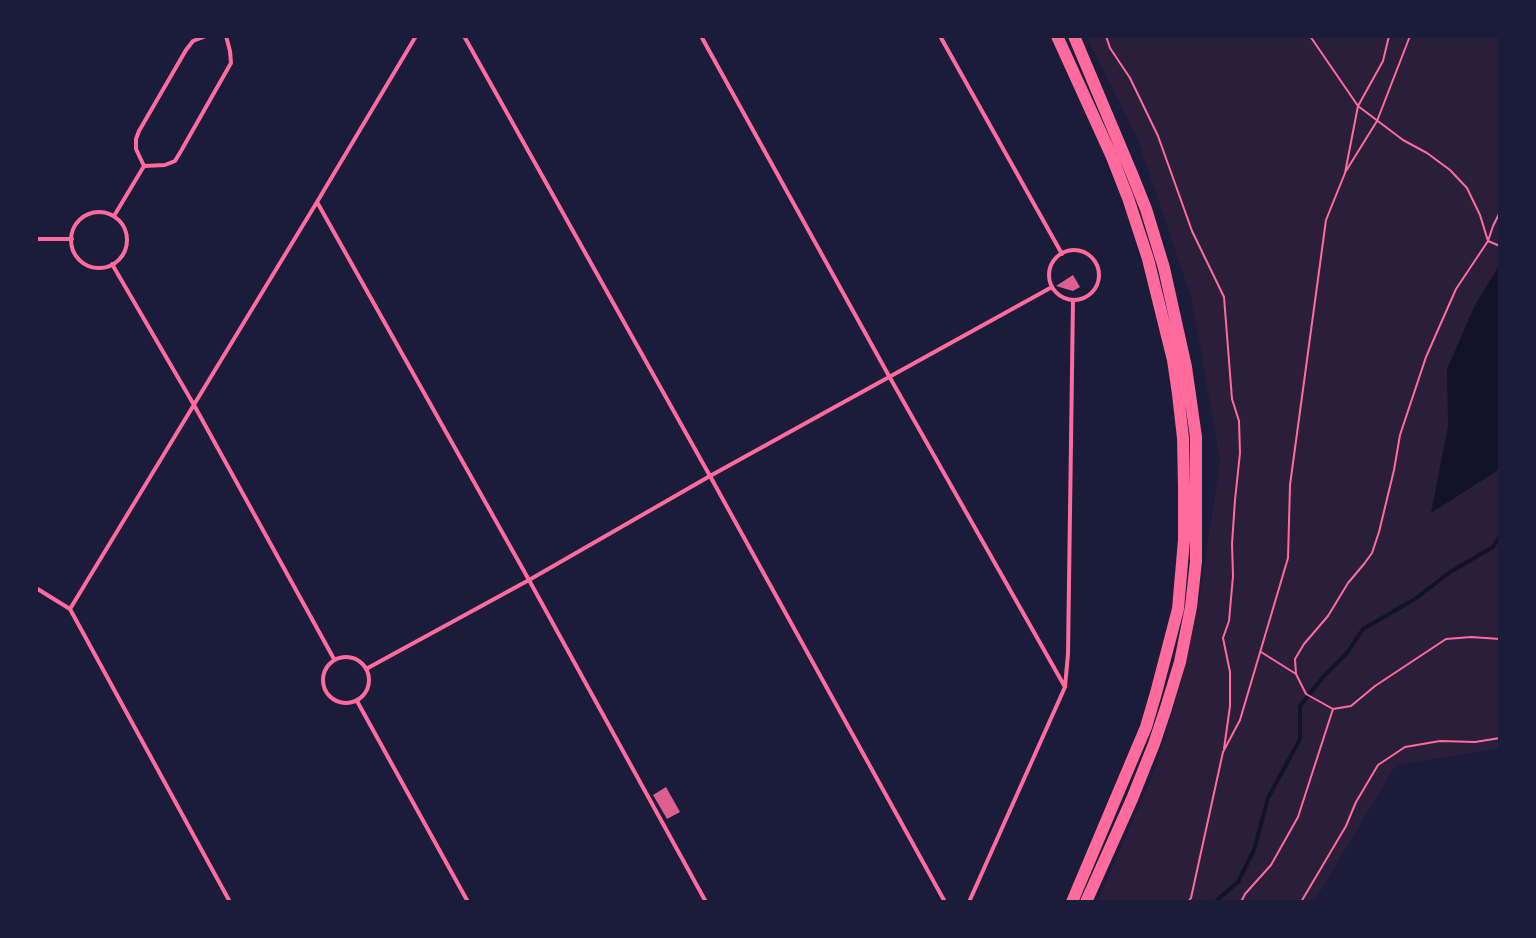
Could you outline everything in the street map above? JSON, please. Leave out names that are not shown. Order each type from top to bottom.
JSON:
[{"type":"main road","points":[[1057,36],[1112,157],[1148,259],[1179,394],[1184,487],[1184,540],[1178,609],[1159,684],[1146,727],[1072,902]]},
{"type":"main road","points":[[1074,36],[1146,209],[1164,268],[1186,367],[1196,437],[1197,475],[1196,561],[1191,607],[1180,662],[1154,744],[1086,902]]},
{"type":"lane","points":[[144,166],[136,149],[136,139],[186,50],[193,41],[206,36]]},
{"type":"lane","points":[[144,166],[165,165],[175,161],[231,63],[226,36]]},
{"type":"lane","points":[[70,609],[416,36]]},
{"type":"lane","points":[[464,36],[945,902]]},
{"type":"lane","points":[[701,36],[889,376],[1065,687]]},
{"type":"lane","points":[[940,36],[1062,254]]},
{"type":"lane","points":[[114,216],[144,166]]},
{"type":"lane","points":[[317,202],[706,902]]},
{"type":"lane","points":[[100,212],[114,216],[124,226],[127,240],[123,254],[112,264],[99,267],[85,263],[75,253],[72,239],[75,225],[86,215],[100,212]]},
{"type":"lane","points":[[36,238],[72,239]]},
{"type":"lane","points":[[1074,251],[1092,258],[1098,270],[1097,282],[1091,293],[1073,300],[1061,296],[1052,287],[1049,274],[1056,257],[1074,251]]},
{"type":"lane","points":[[112,264],[194,405],[334,659]]},
{"type":"lane","points":[[366,669],[1052,287]]},
{"type":"lane","points":[[969,902],[1065,687],[1068,642],[1073,300]]},
{"type":"lane","points":[[36,588],[70,609],[230,902]]},
{"type":"lane","points":[[352,658],[358,660],[366,669],[369,675],[368,687],[357,701],[339,703],[328,696],[325,691],[323,673],[334,659],[352,658]]},
{"type":"lane","points":[[357,701],[468,902]]},
{"type":"path","points":[[1106,36],[1110,48],[1130,78],[1158,136],[1192,231],[1224,297],[1232,399],[1239,421],[1240,453],[1232,544],[1233,576],[1229,621],[1223,638],[1230,672],[1230,706],[1223,752],[1191,898],[1188,902]]},
{"type":"path","points":[[1310,36],[1358,106],[1403,140],[1427,153],[1450,170],[1467,188],[1480,215],[1488,241]]},
{"type":"path","points":[[1345,173],[1358,106],[1383,61],[1389,36]]},
{"type":"path","points":[[1223,752],[1240,720],[1288,558],[1290,485],[1326,220],[1345,173],[1377,121],[1410,36]]},
{"type":"path","points":[[1500,212],[1488,241],[1456,289],[1426,357],[1400,435],[1382,522],[1372,553],[1348,583],[1328,616],[1304,644],[1295,659],[1296,674],[1306,694],[1333,709],[1351,706],[1375,686],[1446,639],[1471,637],[1500,639]]},
{"type":"path","points":[[1488,241],[1500,246]]},
{"type":"path","points":[[1261,652],[1296,674]]},
{"type":"path","points":[[1241,902],[1270,865],[1298,817],[1333,709]]},
{"type":"path","points":[[1300,902],[1346,826],[1356,802],[1378,765],[1405,747],[1440,741],[1475,742],[1500,738]]},
{"type":"shaded area","points":[[1086,36],[1500,36],[1500,748],[1396,765],[1314,902],[1097,902],[1152,777],[1179,691],[1198,605],[1220,462],[1192,299],[1137,138]]},
{"type":"shaded area","points":[[1500,264],[1500,469],[1431,513],[1448,426],[1447,369],[1475,305]]},
{"type":"building","points":[[1073,275],[1080,287],[1073,291],[1056,286]]},
{"type":"building","points":[[666,787],[680,812],[667,819],[653,795]]},
{"type":"waterway","points":[[1215,902],[1238,882],[1254,850],[1268,798],[1300,739],[1300,706],[1324,676],[1347,653],[1363,629],[1415,599],[1450,572],[1493,547],[1500,536]]}]
